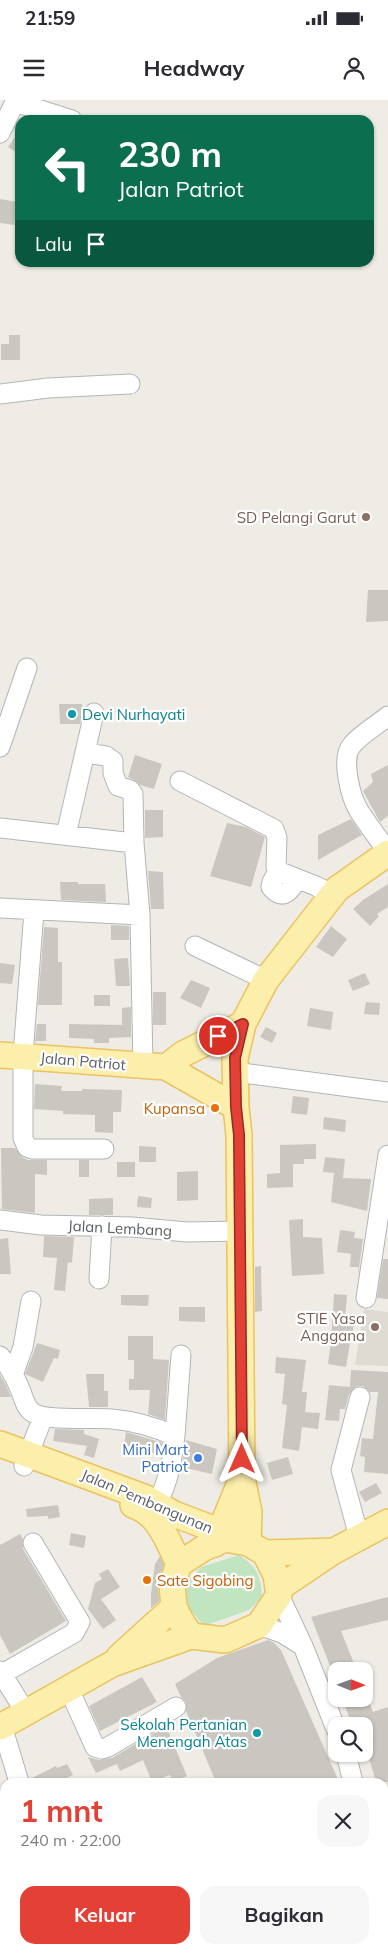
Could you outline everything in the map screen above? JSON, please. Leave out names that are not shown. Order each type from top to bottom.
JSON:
[{"type":"main road","points":[[237,1543],[249,1512],[242,1478],[241,1231],[235,1058],[243,1024],[266,980],[337,889],[388,852]]},
{"type":"main road","points":[[154,1066],[183,1054],[243,1024]]},
{"type":"main road","name":"Jalan Patriot","points":[[12,1055],[154,1066],[236,1107]]},
{"type":"main road","name":"Jalan Pembangunan","points":[[0,1444],[27,1461]]},
{"type":"main road","name":"Jalan Pembangunan","points":[[0,1458],[27,1461],[146,1498],[161,1515],[179,1564]]},
{"type":"main road","name":"Jalan Pembangunan","points":[[161,1515],[237,1543]]},
{"type":"main road","points":[[1,1726],[112,1664],[192,1636],[225,1640],[259,1625],[279,1591],[334,1551],[388,1522]]},
{"type":"main road","points":[[237,1543],[276,1575],[279,1591]]},
{"type":"main road","points":[[192,1636],[174,1607],[172,1585],[179,1564],[204,1548],[237,1543],[334,1551]]},
{"type":"main road","points":[[112,1664],[174,1607]]},
{"type":"street","points":[[0,133],[16,101],[57,115]]},
{"type":"street","points":[[0,394],[69,387],[130,384]]},
{"type":"street","points":[[0,747],[27,668]]},
{"type":"street","points":[[66,835],[94,713]]},
{"type":"street","points":[[388,716],[352,745],[346,763],[350,787],[358,810],[388,852]]},
{"type":"street","points":[[86,753],[110,757],[114,763],[113,772],[118,786],[130,790],[133,794],[134,843],[154,1066]]},
{"type":"street","points":[[180,780],[274,829],[277,838],[276,867],[278,872],[272,887],[280,894],[289,892],[298,879],[333,895]]},
{"type":"street","points":[[0,828],[134,843]]},
{"type":"street","points":[[0,908],[140,915]]},
{"type":"street","points":[[34,911],[12,1055],[23,1138],[27,1147],[32,1149],[104,1149]]},
{"type":"street","points":[[195,946],[266,980]]},
{"type":"street","points":[[235,1072],[388,1092]]},
{"type":"street","points":[[366,1298],[382,1241],[388,1154]]},
{"type":"street","name":"Jalan Lembang","points":[[0,1220],[41,1225],[102,1226],[187,1232],[241,1231]]},
{"type":"street","points":[[99,1279],[102,1226]]},
{"type":"street","points":[[13,1375],[24,1347],[31,1301]]},
{"type":"street","points":[[161,1515],[175,1436],[182,1355]]},
{"type":"street","points":[[0,1356],[9,1366],[25,1402],[33,1413],[50,1418],[112,1419],[140,1423],[175,1436]]},
{"type":"street","points":[[359,1537],[341,1470],[360,1397]]},
{"type":"street","points":[[27,1461],[42,1417]]},
{"type":"street","points":[[26,1713],[1,1672],[74,1633],[80,1626],[80,1622],[33,1543]]},
{"type":"street","points":[[279,1591],[331,1717]]},
{"type":"street","points":[[259,1625],[282,1633],[303,1646]]},
{"type":"street","points":[[66,1691],[95,1748],[98,1749],[108,1747],[176,1707]]},
{"type":"street","points":[[1,1726],[18,1778]]},
{"type":"street","points":[[348,1762],[352,1778]]},
{"type":"shaded area","name":"STIE Yasa Anggana","points":[[364,1309],[388,1312],[388,1366],[355,1365]]},
{"type":"green space","points":[[239,1555],[257,1572],[261,1583],[262,1597],[249,1610],[204,1626],[189,1608],[183,1587],[201,1567]]},
{"type":"building","points":[[15,137],[15,152],[8,147]]},
{"type":"building","points":[[0,199],[15,202],[14,225],[0,223]]},
{"type":"building","points":[[9,335],[20,335],[20,360],[1,360],[1,344],[9,344]]},
{"type":"building","points":[[368,590],[388,590],[388,621],[366,622]]},
{"type":"building","name":"Devi Nurhayati","points":[[59,704],[82,704],[83,710],[80,724],[60,724]]},
{"type":"building","points":[[135,755],[162,764],[154,789],[140,785],[128,777]]},
{"type":"building","points":[[388,765],[388,816],[380,822],[363,791],[373,782],[371,774]]},
{"type":"building","points":[[145,810],[163,810],[163,837],[145,838]]},
{"type":"building","points":[[351,819],[362,835],[318,860],[318,835]]},
{"type":"building","points":[[227,823],[246,827],[265,837],[251,887],[210,876]]},
{"type":"building","points":[[148,871],[163,872],[164,909],[151,909]]},
{"type":"building","points":[[60,882],[105,884],[106,902],[61,900]]},
{"type":"building","points":[[388,884],[388,907],[377,914],[379,916],[370,926],[353,909],[363,900]]},
{"type":"building","points":[[111,925],[129,926],[129,940],[111,940]]},
{"type":"building","points":[[331,926],[347,939],[333,957],[316,947]]},
{"type":"building","points":[[44,927],[58,928],[58,962],[62,962],[62,1005],[38,1005]]},
{"type":"building","points":[[128,958],[130,986],[116,986],[114,959]]},
{"type":"building","points":[[0,963],[15,965],[12,984],[0,983]]},
{"type":"building","points":[[365,973],[370,984],[353,991],[348,980]]},
{"type":"building","points":[[191,980],[210,988],[201,1008],[180,998]]},
{"type":"building","points":[[153,992],[166,992],[166,1025],[153,1025]]},
{"type":"building","points":[[94,995],[110,995],[110,1006],[94,1006]]},
{"type":"building","points":[[366,1002],[380,1003],[379,1015],[364,1014]]},
{"type":"building","points":[[131,1007],[131,1037],[109,1038],[109,1043],[94,1043],[94,1039],[69,1038],[69,1024],[122,1025],[122,1008]]},
{"type":"building","points":[[310,1008],[333,1012],[331,1030],[307,1026]]},
{"type":"building","points":[[37,1024],[46,1024],[46,1041],[35,1041]]},
{"type":"building","points":[[266,1027],[277,1033],[272,1043],[260,1037]]},
{"type":"building","points":[[35,1084],[62,1086],[61,1091],[82,1091],[82,1089],[122,1090],[121,1112],[113,1112],[113,1133],[95,1132],[95,1115],[63,1114],[63,1111],[34,1109]]},
{"type":"building","points":[[293,1096],[309,1098],[307,1115],[291,1113]]},
{"type":"building","points":[[324,1117],[346,1120],[345,1132],[323,1129]]},
{"type":"building","points":[[316,1144],[316,1159],[304,1159],[304,1164],[293,1164],[293,1187],[267,1188],[267,1174],[280,1173],[280,1145]]},
{"type":"building","points":[[139,1146],[156,1147],[156,1162],[139,1162]]},
{"type":"building","points":[[1,1148],[15,1148],[22,1157],[28,1160],[47,1160],[47,1175],[35,1174],[35,1213],[2,1209]]},
{"type":"building","points":[[325,1157],[345,1159],[343,1178],[371,1179],[367,1211],[331,1202],[334,1173],[323,1172]]},
{"type":"building","points":[[79,1160],[89,1160],[89,1177],[79,1177]]},
{"type":"building","points":[[117,1162],[135,1162],[135,1177],[117,1177]]},
{"type":"building","points":[[198,1171],[198,1200],[177,1201],[177,1172]]},
{"type":"building","points":[[138,1196],[152,1198],[151,1208],[137,1207]]},
{"type":"building","points":[[113,1198],[113,1215],[89,1215],[89,1199]]},
{"type":"building","points":[[303,1219],[303,1237],[322,1238],[324,1274],[292,1276],[289,1220]]},
{"type":"building","points":[[340,1230],[355,1232],[354,1238],[363,1239],[358,1275],[358,1267],[350,1267],[351,1254],[337,1252]]},
{"type":"building","points":[[44,1236],[74,1237],[72,1263],[68,1262],[65,1291],[54,1290],[57,1258],[43,1257]]},
{"type":"building","points":[[8,1238],[11,1274],[0,1274],[0,1239]]},
{"type":"building","points":[[383,1259],[388,1259],[388,1299],[377,1298]]},
{"type":"building","points":[[261,1266],[262,1311],[255,1312],[255,1267]]},
{"type":"building","points":[[334,1294],[347,1295],[345,1318],[354,1319],[352,1343],[350,1343],[346,1367],[328,1364]]},
{"type":"building","points":[[121,1295],[149,1295],[148,1306],[121,1305]]},
{"type":"building","points":[[179,1307],[205,1307],[205,1322],[179,1321]]},
{"type":"building","points":[[128,1336],[153,1336],[153,1359],[169,1360],[165,1420],[148,1414],[150,1390],[129,1390],[129,1379],[134,1379],[134,1360],[128,1360]]},
{"type":"building","points":[[37,1343],[60,1350],[58,1359],[54,1358],[43,1382],[25,1374]]},
{"type":"building","points":[[276,1357],[306,1360],[302,1392],[307,1392],[305,1412],[320,1413],[318,1429],[302,1427],[299,1451],[282,1448],[287,1405],[282,1404],[285,1374],[275,1373]]},
{"type":"building","points":[[351,1370],[388,1372],[388,1474],[364,1472],[365,1457],[360,1456],[362,1438],[373,1439],[378,1392],[370,1392],[363,1386],[357,1386],[349,1394],[345,1409],[340,1409],[339,1421],[325,1420],[329,1385],[350,1387]]},
{"type":"building","points":[[86,1374],[104,1374],[104,1391],[108,1391],[108,1407],[89,1407]]},
{"type":"building","points":[[0,1375],[6,1385],[11,1397],[0,1397]]},
{"type":"building","points":[[55,1429],[84,1430],[84,1434],[99,1439],[94,1458],[84,1455],[87,1446],[53,1441]]},
{"type":"building","points":[[126,1432],[163,1443],[161,1455],[124,1445]]},
{"type":"building","name":"Mini Mart Patriot","points":[[186,1440],[217,1449],[212,1474],[182,1467]]},
{"type":"building","points":[[288,1457],[293,1474],[272,1480],[267,1463]]},
{"type":"building","points":[[376,1483],[382,1493],[365,1502],[359,1492]]},
{"type":"building","points":[[58,1505],[60,1517],[48,1519],[48,1516],[27,1517],[26,1509]]},
{"type":"building","points":[[71,1533],[86,1536],[84,1548],[69,1545]]},
{"type":"building","points":[[20,1534],[23,1539],[23,1549],[66,1621],[10,1654],[0,1635],[0,1545]]},
{"type":"building","points":[[160,1556],[164,1565],[158,1581],[159,1601],[151,1608],[155,1564]]},
{"type":"building","points":[[108,1569],[120,1587],[101,1599],[116,1620],[103,1629],[88,1609],[95,1583],[102,1579],[99,1574]]},
{"type":"building","points":[[388,1597],[388,1620],[341,1631],[353,1662],[328,1662],[311,1617]]},
{"type":"building","name":"Sekolah Pertanian Menengah Atas","points":[[268,1640],[273,1642],[281,1650],[328,1757],[328,1762],[330,1762],[337,1778],[214,1778],[186,1711],[186,1702],[181,1697],[175,1684],[217,1658]]},
{"type":"building","points":[[142,1677],[157,1702],[100,1731],[89,1706]]},
{"type":"building","points":[[388,1707],[388,1778],[375,1778],[370,1762],[373,1762],[373,1717],[349,1717],[346,1708],[371,1708],[373,1712]]},
{"type":"building","points":[[166,1726],[187,1776],[172,1778],[170,1775],[162,1778],[150,1778],[143,1760],[120,1771],[117,1764],[96,1773],[88,1757],[99,1760],[112,1758]]},
{"type":"building","points":[[67,1764],[73,1775],[67,1778],[32,1778],[56,1766],[57,1768]]},
{"type":"place","name":"SD Pelangi Garut","points":[[366,517]]},
{"type":"place","name":"Devi Nurhayati","points":[[72,714]]},
{"type":"place","name":"Kupansa","points":[[215,1108]]},
{"type":"place","name":"STIE Yasa Anggana","points":[[375,1327]]},
{"type":"place","name":"Mini Mart Patriot","points":[[198,1458]]},
{"type":"place","name":"Sate Sigobing","points":[[147,1580]]},
{"type":"place","name":"Sekolah Pertanian Menengah Atas","points":[[257,1733]]},
{"type":"route","points":[[218,1036],[243,1024],[235,1058],[241,1231],[242,1459]]}]
